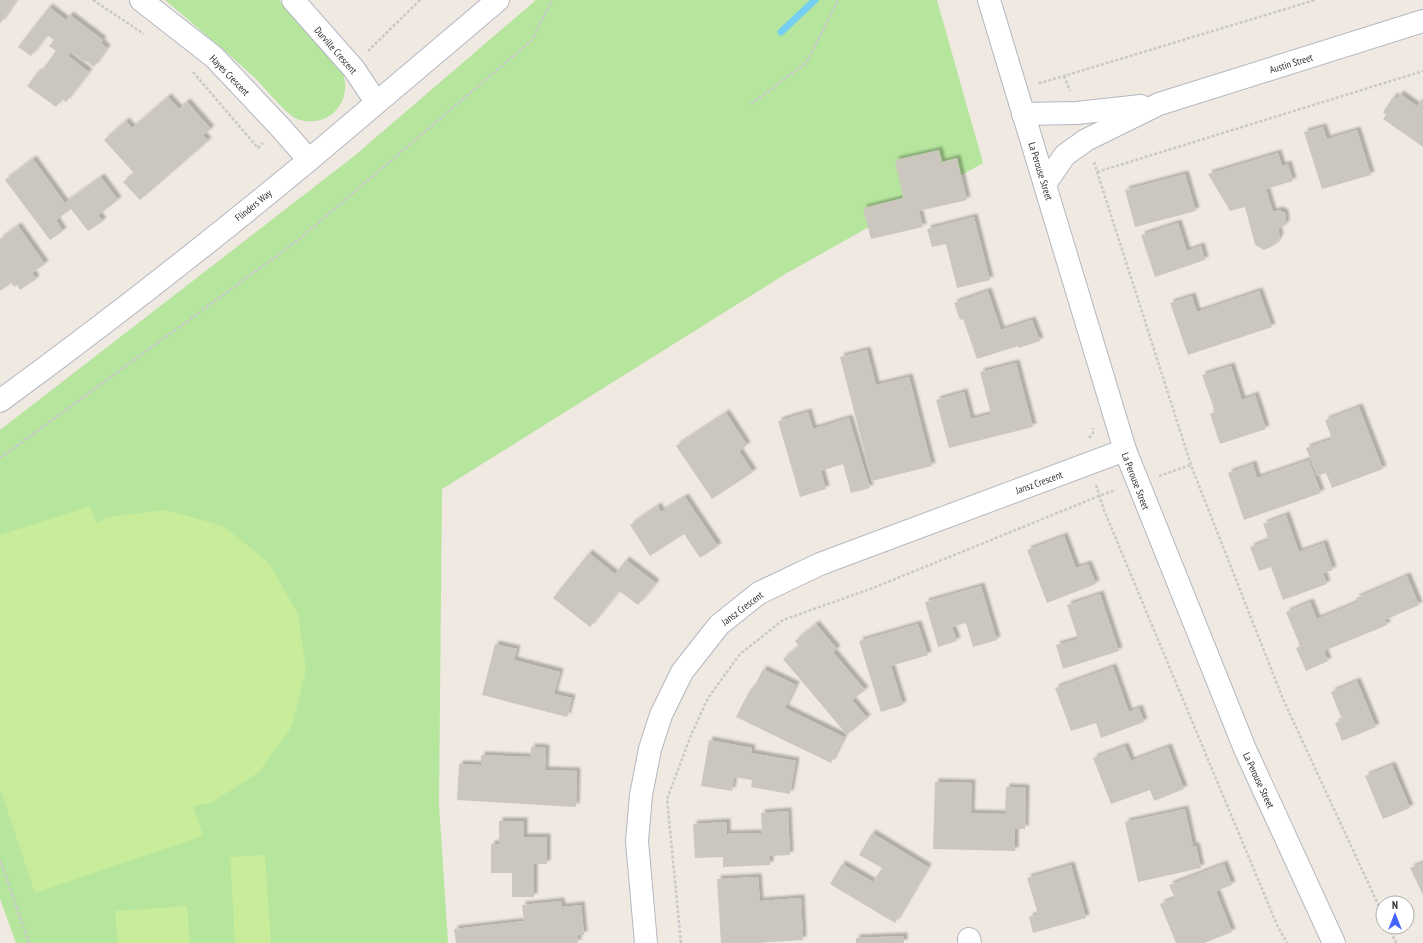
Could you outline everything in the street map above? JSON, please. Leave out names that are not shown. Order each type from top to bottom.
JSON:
[{"type":"street","name":"Hayes Crescent","points":[[141,0],[214,57],[309,160]]},
{"type":"street","name":"Durville Crescent","points":[[293,0],[354,69],[376,102]]},
{"type":"street","name":"Flinders Way","points":[[0,401],[81,342],[309,160],[498,0]]},
{"type":"street","name":"La Perouse Street","points":[[989,0],[1124,450],[1245,749],[1334,943]]},
{"type":"street","name":"Austin Street","points":[[1045,184],[1065,155],[1086,140],[1158,104],[1423,22]]},
{"type":"street","name":"Austin Street","points":[[1023,114],[1077,113],[1158,104]]},
{"type":"street","name":"Jansz Crescent","points":[[646,943],[637,841],[641,795],[650,749],[661,715],[682,672],[719,625],[759,592],[820,564],[1124,450]]},
{"type":"path","points":[[93,0],[150,38]]},
{"type":"path","points":[[354,69],[368,51],[420,0]]},
{"type":"path","points":[[0,458],[297,241],[532,40],[552,0]]},
{"type":"path","points":[[751,104],[807,62],[838,0]]},
{"type":"path","points":[[1040,83],[1316,0]]},
{"type":"path","points":[[192,71],[258,148],[280,127]]},
{"type":"path","points":[[1375,898],[1283,699],[1191,465],[1097,172],[1423,71]]},
{"type":"path","points":[[681,943],[667,799],[691,735],[708,698],[740,654],[783,620],[873,588],[1100,496],[1191,465]]},
{"type":"path","points":[[0,860],[29,943]]},
{"type":"green space","points":[[165,0],[279,0],[343,73],[345,93],[342,102],[332,114],[323,119],[307,121],[297,119],[281,106],[255,78],[222,48]]},
{"type":"green space","points":[[536,0],[937,0],[983,163],[787,273],[442,489],[439,804],[448,943],[16,943],[0,899],[0,430],[353,157]]},
{"type":"green space","points":[[90,506],[96,523],[107,517],[166,510],[223,526],[269,563],[298,614],[306,670],[292,726],[259,772],[211,803],[193,806],[203,836],[35,893],[0,788],[0,535]]},
{"type":"green space","points":[[265,855],[271,943],[235,943],[230,857]]},
{"type":"green space","points":[[187,906],[190,943],[118,943],[115,911]]},
{"type":"building","points":[[0,0],[16,0],[0,24]]},
{"type":"building","points":[[49,7],[66,20],[70,15],[103,40],[101,43],[107,48],[94,67],[71,52],[68,56],[89,72],[66,102],[62,99],[56,107],[27,86],[38,72],[40,73],[56,51],[49,46],[54,40],[47,35],[31,56],[18,47]]},
{"type":"building","points":[[1400,94],[1417,106],[1421,100],[1423,102],[1423,147],[1383,119],[1386,115],[1383,112],[1394,96],[1397,99]]},
{"type":"building","points":[[168,97],[179,109],[187,102],[211,129],[203,135],[208,141],[140,200],[123,182],[134,173],[104,140],[126,121],[132,128]]},
{"type":"building","points":[[1323,127],[1327,139],[1357,130],[1371,175],[1322,189],[1304,132]]},
{"type":"building","points":[[939,150],[942,162],[957,158],[967,200],[919,211],[923,227],[871,239],[863,208],[903,198],[895,160]]},
{"type":"building","points":[[1278,153],[1282,166],[1288,164],[1293,181],[1266,189],[1273,212],[1279,210],[1285,213],[1286,223],[1278,229],[1280,237],[1275,245],[1264,250],[1255,245],[1245,207],[1230,211],[1208,174]]},
{"type":"building","points":[[33,159],[65,203],[101,177],[118,200],[98,215],[103,221],[88,231],[71,209],[56,220],[63,231],[50,240],[5,180]]},
{"type":"building","points":[[1185,174],[1196,211],[1135,227],[1125,190]]},
{"type":"building","points":[[974,217],[990,280],[957,288],[946,244],[932,247],[927,229]]},
{"type":"building","points":[[1178,223],[1187,251],[1201,246],[1205,260],[1155,277],[1141,235]]},
{"type":"building","points":[[18,226],[45,264],[32,273],[36,279],[20,290],[17,285],[14,287],[11,283],[0,291],[0,239]]},
{"type":"building","points":[[988,291],[1001,330],[1032,320],[1040,341],[1019,348],[1018,346],[977,359],[963,319],[960,320],[954,303]]},
{"type":"building","points":[[1259,291],[1272,327],[1188,355],[1170,303],[1192,296],[1197,312]]},
{"type":"building","points":[[867,350],[876,385],[909,377],[932,466],[872,481],[840,357]]},
{"type":"building","points":[[1016,363],[1033,427],[949,448],[936,400],[964,392],[971,419],[991,414],[980,372]]},
{"type":"building","points":[[1231,366],[1242,400],[1255,395],[1266,429],[1220,444],[1210,414],[1215,412],[1202,375]]},
{"type":"building","points":[[1359,407],[1383,469],[1332,488],[1326,473],[1317,476],[1306,448],[1332,439],[1325,420]]},
{"type":"building","points":[[808,412],[813,429],[849,418],[870,488],[851,493],[843,464],[821,471],[826,489],[800,497],[778,421]]},
{"type":"building","points":[[726,413],[747,445],[739,451],[753,472],[712,499],[676,446]]},
{"type":"building","points":[[1309,460],[1321,493],[1244,520],[1228,473],[1253,464],[1257,478]]},
{"type":"building","points":[[685,497],[718,546],[700,558],[684,534],[650,556],[630,525],[658,506],[661,512]]},
{"type":"building","points":[[1286,515],[1299,552],[1324,543],[1333,570],[1323,573],[1327,584],[1283,600],[1271,567],[1259,571],[1250,547],[1269,540],[1263,524]]},
{"type":"building","points":[[1064,536],[1076,568],[1088,564],[1096,584],[1047,603],[1027,550]]},
{"type":"building","points":[[589,553],[615,574],[626,560],[656,583],[638,605],[619,591],[590,627],[553,598]]},
{"type":"building","points":[[1407,576],[1419,605],[1385,620],[1387,625],[1324,651],[1328,661],[1306,671],[1296,648],[1300,646],[1286,612],[1310,602],[1317,619],[1358,602],[1356,598]]},
{"type":"building","points":[[981,586],[997,640],[973,647],[966,623],[952,627],[957,641],[938,647],[925,602]]},
{"type":"building","points":[[1100,594],[1119,651],[1063,669],[1056,645],[1078,639],[1067,605]]},
{"type":"building","points":[[816,624],[837,649],[833,652],[865,690],[852,700],[867,718],[847,735],[783,659],[799,646],[795,641]]},
{"type":"building","points":[[918,624],[928,655],[891,666],[903,705],[881,712],[859,641]]},
{"type":"building","points":[[495,644],[517,649],[514,660],[560,672],[554,694],[572,698],[567,717],[482,695]]},
{"type":"building","points":[[1113,667],[1129,712],[1139,708],[1144,722],[1101,738],[1096,723],[1071,731],[1055,688]]},
{"type":"building","points":[[763,669],[796,685],[785,708],[844,737],[831,763],[736,717]]},
{"type":"building","points":[[1357,681],[1376,727],[1342,741],[1335,723],[1342,720],[1331,692]]},
{"type":"building","points":[[709,740],[752,748],[751,753],[796,761],[790,794],[751,787],[752,780],[734,777],[732,791],[701,786]]},
{"type":"building","points":[[1125,746],[1131,761],[1168,747],[1184,789],[1154,801],[1150,790],[1111,804],[1093,758]]},
{"type":"building","points":[[531,747],[546,748],[545,770],[577,771],[576,807],[457,800],[459,764],[481,765],[481,755],[530,757]]},
{"type":"building","points":[[1392,765],[1410,808],[1383,819],[1365,776]]},
{"type":"building","points":[[935,782],[972,783],[971,813],[1005,814],[1006,787],[1026,788],[1025,829],[1015,829],[1015,851],[933,849]]},
{"type":"building","points":[[1185,809],[1193,846],[1196,846],[1201,868],[1138,882],[1125,822]]},
{"type":"building","points":[[788,811],[790,855],[770,856],[770,865],[723,867],[723,857],[695,858],[693,824],[727,822],[727,834],[762,833],[761,813]]},
{"type":"building","points":[[499,821],[524,821],[524,837],[547,837],[547,864],[534,864],[534,897],[512,897],[512,873],[491,873],[491,844],[499,844]]},
{"type":"building","points":[[872,833],[928,867],[895,923],[830,884],[842,864],[873,882],[882,868],[859,855]]},
{"type":"building","points":[[1423,863],[1423,895],[1410,868]]},
{"type":"building","points":[[1224,864],[1232,885],[1216,891],[1232,932],[1204,943],[1176,943],[1160,904],[1175,898],[1169,885]]},
{"type":"building","points":[[1071,865],[1086,918],[1033,933],[1029,917],[1038,914],[1027,878]]},
{"type":"building","points":[[758,877],[760,901],[801,898],[803,940],[756,943],[721,943],[717,879]]},
{"type":"building","points":[[561,901],[562,907],[581,905],[584,935],[578,935],[578,943],[456,943],[454,929],[524,921],[522,905]]},
{"type":"building","points":[[904,936],[904,943],[856,943],[856,938]]},
{"type":"waterway","points":[[781,32],[815,0]]}]
